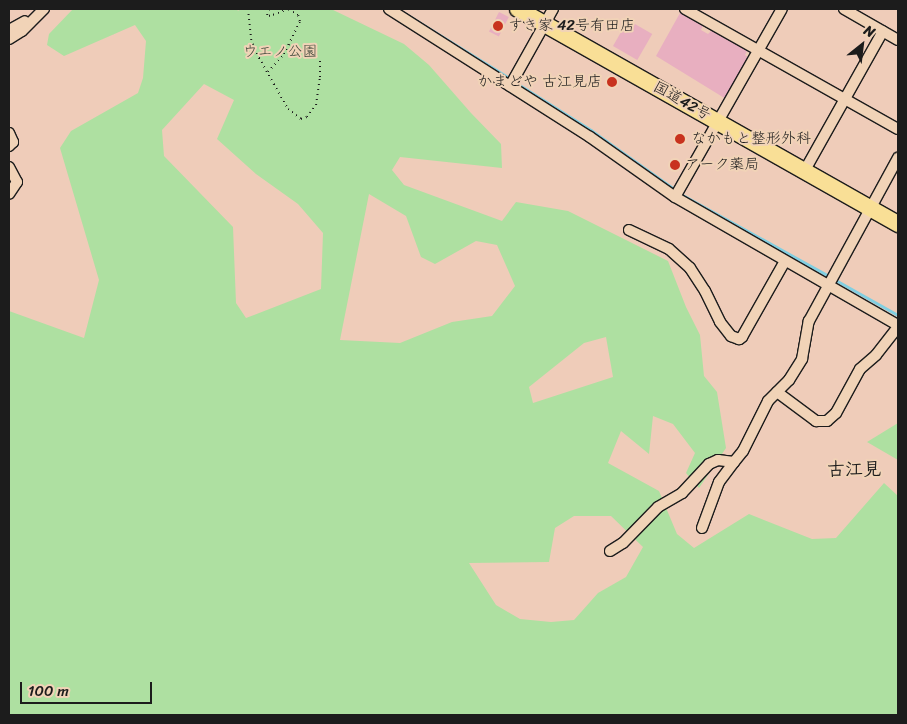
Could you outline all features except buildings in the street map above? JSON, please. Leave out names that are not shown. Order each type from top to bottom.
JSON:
[{"type":"highway","name":"国道42号","points":[[518,9],[898,224]]},
{"type":"street","points":[[9,30],[43,9]]},
{"type":"street","points":[[9,38],[22,31],[43,9]]},
{"type":"street","points":[[389,9],[590,137],[675,197],[898,326],[876,355],[860,368],[836,413],[827,421],[816,421],[777,392]]},
{"type":"street","points":[[510,86],[553,9]]},
{"type":"street","points":[[684,9],[898,130]]},
{"type":"street","points":[[675,197],[782,9]]},
{"type":"street","points":[[844,9],[898,40]]},
{"type":"street","points":[[805,170],[883,31]]},
{"type":"street","points":[[9,133],[13,142],[9,146]]},
{"type":"street","points":[[702,528],[719,482],[748,442],[768,401],[789,380],[802,359],[809,321],[898,158]]},
{"type":"street","points":[[9,167],[18,182],[9,194]]},
{"type":"street","points":[[630,230],[669,249],[690,268],[705,291],[720,322],[731,336],[739,339],[742,337],[785,261]]},
{"type":"street","points":[[610,552],[623,543],[658,507],[682,493],[709,464],[718,460],[734,462]]},
{"type":"path","points":[[248,9],[250,38],[254,49],[288,109],[301,119],[307,118],[313,112],[319,96],[320,57]]},
{"type":"path","points":[[268,72],[284,54],[300,21],[298,15],[288,10],[270,16],[267,15],[270,9]]},
{"type":"green space","name":"ウエノ公園","points":[[73,9],[237,9],[238,11],[240,9],[331,9],[404,44],[429,65],[501,144],[502,168],[400,157],[392,170],[404,185],[502,221],[516,202],[568,211],[668,261],[686,307],[700,335],[704,376],[717,392],[726,448],[699,488],[686,473],[695,453],[673,424],[653,416],[649,454],[621,431],[608,463],[659,491],[677,534],[694,548],[749,514],[812,539],[836,538],[884,483],[898,496],[898,715],[9,715],[9,311],[84,338],[99,280],[60,148],[71,131],[138,93],[143,78],[146,41],[135,25],[64,56],[47,45],[49,34]],"holes":[[[204,84],[234,100],[217,139],[256,174],[298,204],[323,233],[321,289],[246,318],[236,303],[233,227],[164,156],[162,130]],[[369,194],[406,216],[421,257],[435,264],[476,241],[497,245],[515,286],[492,316],[452,322],[400,343],[340,340]],[[606,337],[613,377],[533,403],[529,387],[584,343]],[[574,516],[611,516],[643,547],[626,577],[598,593],[574,620],[551,622],[520,619],[496,605],[469,563],[549,562],[555,528]]]},
{"type":"green space","points":[[898,423],[898,460],[867,442]]},
{"type":"waterway","points":[[398,9],[511,79]]},
{"type":"waterway","points":[[515,82],[591,130],[677,191]]},
{"type":"waterway","points":[[681,194],[829,276]]},
{"type":"waterway","points":[[834,279],[898,315]]},
{"type":"place","name":"すき家 42号有田店","points":[[498,26]]},
{"type":"place","name":"かまどや 古江見店","points":[[612,82]]},
{"type":"place","name":"なかもと整形外科","points":[[680,139]]},
{"type":"place","name":"アーク薬局","points":[[675,165]]},
{"type":"district","name":"古江見","points":[[854,469]]}]
